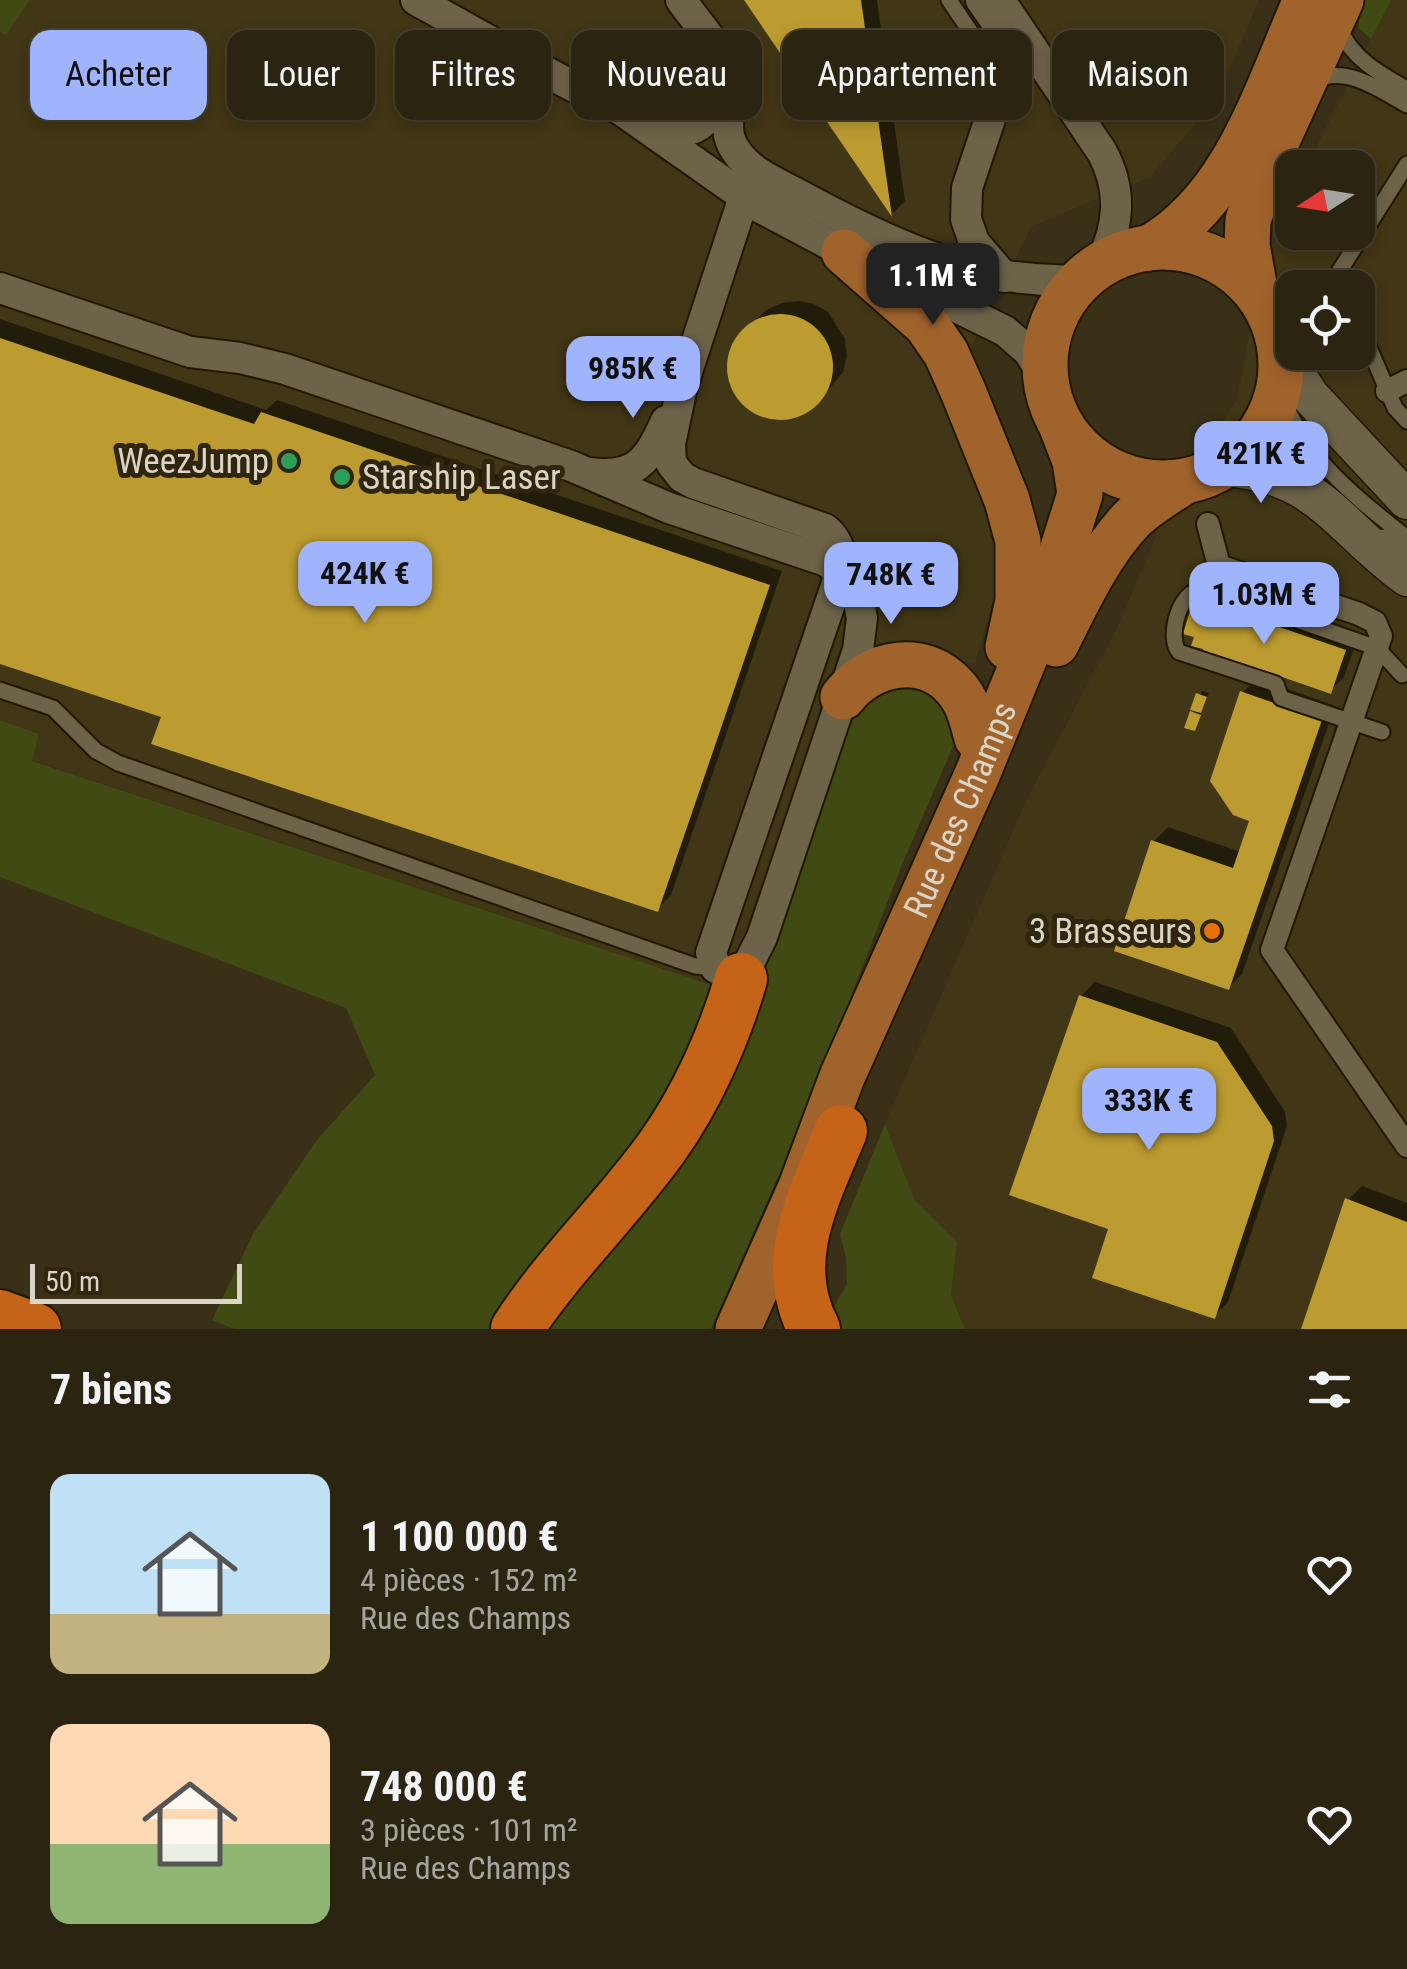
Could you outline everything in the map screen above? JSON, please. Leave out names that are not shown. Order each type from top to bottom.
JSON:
[{"type":"highway","points":[[517,1329],[538,1297],[675,1128],[715,1049],[728,973]]},
{"type":"highway","points":[[814,1329],[800,1292],[800,1244],[810,1208],[842,1131]]},
{"type":"highway","points":[[0,1316],[35,1329]]},
{"type":"main road","points":[[1149,248],[1191,218],[1327,4]]},
{"type":"main road","points":[[1255,290],[1247,245],[1248,220],[1300,90],[1327,4]]},
{"type":"main road","points":[[1275,338],[1272,319],[1255,290],[1234,270],[1207,255],[1178,248],[1149,248],[1123,254],[1090,272],[1055,317],[1046,347],[1045,377],[1062,427],[1084,454],[1114,473],[1148,483],[1203,475],[1236,458],[1260,433],[1280,370]]},
{"type":"main road","points":[[844,252],[902,300],[937,338],[963,391],[1014,523],[1020,566],[1015,618],[966,773],[956,822]]},
{"type":"main road","name":"Rue des Champs","points":[[738,1329],[801,1188],[842,1077],[1028,653],[1078,509],[1080,480],[1062,427]]},
{"type":"main road","name":"Rue des Champs","points":[[801,1188],[842,1131],[1040,675],[1077,602],[1134,518],[1203,475]]},
{"type":"main road","points":[[843,697],[862,677],[888,666],[929,668],[960,694],[978,738]]},
{"type":"street","points":[[416,0],[571,83]]},
{"type":"street","points":[[681,0],[702,30]]},
{"type":"street","points":[[981,0],[1000,30]]},
{"type":"street","points":[[726,120],[730,142],[754,170],[882,238],[963,268],[1004,277],[1037,282],[1090,272],[1111,240],[1117,216],[1113,175],[1102,152],[1000,0]]},
{"type":"street","points":[[634,120],[744,197],[844,252],[1005,331],[1028,351],[1045,377]]},
{"type":"street","points":[[647,120],[668,129],[691,129],[704,120]]},
{"type":"street","points":[[990,120],[967,188],[965,209],[974,242],[1004,277]]},
{"type":"street","points":[[0,288],[190,352],[285,369],[590,474],[669,508],[808,553],[840,571],[853,589],[862,618],[858,650],[762,938],[728,973],[712,953],[840,571],[838,544],[826,529],[694,483],[671,463],[670,444],[682,387],[744,197]]},
{"type":"street","points":[[1281,370],[1407,500]]},
{"type":"street","points":[[590,474],[619,474],[645,459],[682,387]]},
{"type":"street","points":[[1203,475],[1278,476],[1315,497],[1384,561],[1407,577]]},
{"type":"street","points":[[1208,524],[1219,566],[1360,614],[1375,622],[1381,636],[1272,950],[1407,1146]]},
{"type":"lane","points":[[949,0],[970,30]]},
{"type":"lane","points":[[1327,4],[1349,48],[1376,71],[1407,89]]},
{"type":"lane","points":[[1300,90],[1324,76],[1340,75],[1372,85],[1407,104]]},
{"type":"lane","points":[[1340,270],[1407,164]]},
{"type":"lane","points":[[1375,350],[1397,386],[1395,408],[1407,421]]},
{"type":"lane","points":[[1280,370],[1289,418],[1303,441],[1347,487],[1407,538]]},
{"type":"lane","points":[[1315,497],[1407,552]]},
{"type":"lane","points":[[1382,732],[1281,698],[1276,684],[1178,652],[1172,645],[1172,636],[1185,599],[1196,591],[1211,590],[1377,648],[1402,676]]},
{"type":"lane","points":[[0,690],[53,708],[96,750],[118,763],[541,914],[695,966],[728,973]]},
{"type":"shaded area","points":[[0,0],[1259,0],[1224,82],[1224,30],[1052,30],[1052,120],[1199,120],[1150,177],[1031,227],[948,395],[992,519],[999,583],[975,664],[877,648],[755,999],[31,760],[39,734],[0,720]]},
{"type":"shaded area","points":[[1391,0],[1407,0],[1407,1329],[965,1329],[951,1295],[957,1242],[913,1199],[885,1124],[1026,801],[1119,624],[1164,517],[1237,399],[1264,252],[1275,230],[1275,250],[1375,250],[1375,150],[1315,150]]},
{"type":"green space","points":[[0,0],[30,0],[6,35],[0,32]]},
{"type":"green space","points":[[1359,0],[1391,0],[1371,39],[1359,28]]},
{"type":"green space","points":[[877,685],[922,685],[949,713],[954,744],[901,867],[804,1118],[711,1329],[543,1329],[755,999],[860,697]]},
{"type":"green space","points":[[0,720],[39,734],[32,761],[724,989],[683,1088],[502,1329],[234,1329],[212,1320],[253,1234],[316,1141],[375,1075],[346,1008],[0,877]]},
{"type":"green space","points":[[885,1124],[914,1199],[957,1242],[951,1295],[965,1329],[833,1329],[826,1320],[847,1284],[840,1234]]},
{"type":"building","points":[[744,0],[861,0],[865,30],[782,30],[782,56]]},
{"type":"building","points":[[826,120],[878,120],[892,217]]},
{"type":"building","points":[[780,314],[800,318],[817,330],[829,347],[833,367],[829,387],[817,404],[800,416],[780,420],[760,416],[743,404],[731,387],[727,367],[731,347],[743,330],[760,318]]},
{"type":"building","points":[[0,338],[254,424],[261,412],[770,585],[658,912],[151,744],[161,717],[0,664]]},
{"type":"building","points":[[1207,602],[1346,650],[1331,694],[1256,668],[1255,672],[1243,668],[1244,664],[1210,653],[1201,654],[1203,649],[1191,646],[1194,637],[1183,634],[1192,605],[1204,609]]},
{"type":"building","points":[[1240,691],[1322,720],[1229,990],[1114,951],[1151,840],[1233,868],[1249,821],[1233,815],[1210,781]]},
{"type":"building","points":[[1196,693],[1207,697],[1201,713],[1190,710]]},
{"type":"building","points":[[1190,711],[1201,715],[1195,731],[1184,728]]},
{"type":"building","points":[[1079,995],[1217,1042],[1272,1126],[1274,1141],[1215,1319],[1092,1278],[1108,1229],[1009,1195]]},
{"type":"building","points":[[1345,1198],[1407,1222],[1407,1329],[1301,1329]]},
{"type":"place","name":"WeezJump","points":[[289,461]]},
{"type":"place","name":"Starship Laser","points":[[342,477]]},
{"type":"place","name":"3 Brasseurs","points":[[1212,931]]}]
